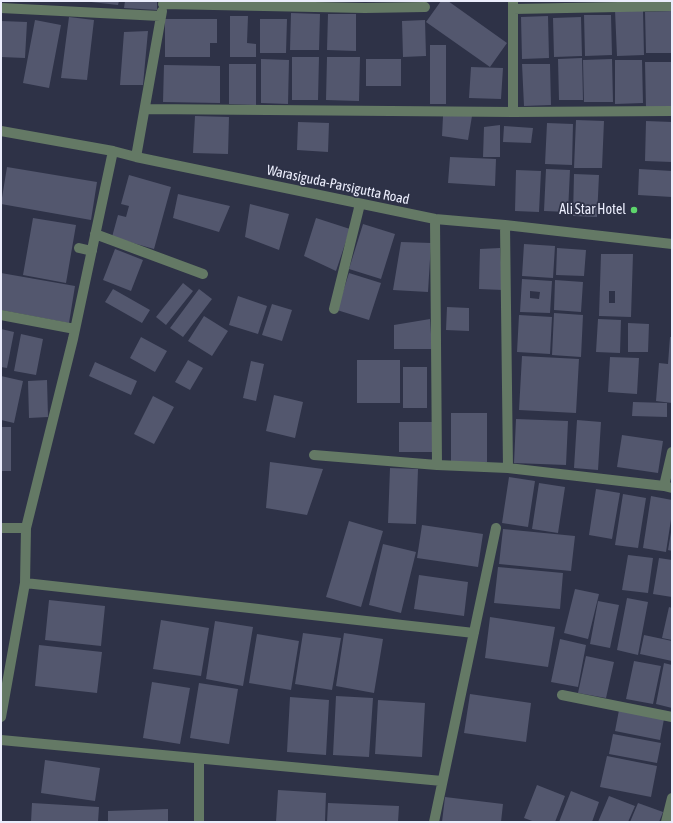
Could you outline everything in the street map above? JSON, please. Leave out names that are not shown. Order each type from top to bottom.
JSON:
[{"type":"street","points":[[136,157],[163,2],[425,7]]},
{"type":"street","points":[[513,112],[513,5],[672,6]]},
{"type":"street","points":[[1,8],[160,16]]},
{"type":"street","points":[[145,109],[513,112],[672,111]]},
{"type":"street","name":"Warasiguda-Parsigutta Road","points":[[1,131],[112,151],[435,219],[505,225],[672,244]]},
{"type":"street","points":[[1,717],[25,583],[26,528],[75,329],[112,151]]},
{"type":"street","points":[[334,310],[360,204]]},
{"type":"street","points":[[435,219],[437,465]]},
{"type":"street","points":[[505,225],[508,468]]},
{"type":"street","points":[[95,234],[203,274]]},
{"type":"street","points":[[79,248],[92,250]]},
{"type":"street","points":[[1,315],[75,329]]},
{"type":"street","points":[[314,455],[437,465],[508,468],[668,487],[672,452]]},
{"type":"street","points":[[1,528],[26,528]]},
{"type":"street","points":[[434,822],[496,528]]},
{"type":"street","points":[[25,583],[474,633]]},
{"type":"street","points":[[562,695],[672,717]]},
{"type":"street","points":[[1,740],[442,781]]},
{"type":"street","points":[[198,759],[199,822]]},
{"type":"street","points":[[666,822],[672,798]]},
{"type":"building","points":[[91,1],[119,1],[118,5]]},
{"type":"building","points":[[125,1],[157,1],[157,10],[124,8]]},
{"type":"building","points":[[441,1],[448,1],[507,43],[490,67],[426,22]]},
{"type":"building","points":[[615,10],[643,10],[644,55],[617,56]]},
{"type":"building","points":[[672,11],[672,53],[646,53],[645,12]]},
{"type":"building","points":[[291,13],[320,14],[319,50],[290,50]]},
{"type":"building","points":[[328,14],[356,14],[356,51],[327,50]]},
{"type":"building","points":[[584,15],[611,15],[612,55],[585,56]]},
{"type":"building","points":[[230,16],[248,16],[247,43],[256,44],[256,57],[230,57]]},
{"type":"building","points":[[548,16],[549,58],[522,59],[521,17]]},
{"type":"building","points":[[69,17],[94,20],[87,80],[61,78]]},
{"type":"building","points":[[581,17],[582,56],[554,57],[553,18]]},
{"type":"building","points":[[165,19],[217,19],[217,43],[210,43],[210,57],[165,57]]},
{"type":"building","points":[[260,19],[287,19],[286,53],[260,53]]},
{"type":"building","points":[[35,20],[61,25],[49,88],[23,83]]},
{"type":"building","points":[[425,20],[426,56],[403,57],[402,21]]},
{"type":"building","points":[[1,21],[27,22],[25,58],[1,57]]},
{"type":"building","points":[[148,31],[143,85],[120,85],[124,32]]},
{"type":"building","points":[[430,45],[446,45],[446,104],[430,104]]},
{"type":"building","points":[[292,57],[319,57],[318,100],[292,100]]},
{"type":"building","points":[[327,57],[360,57],[359,101],[326,100]]},
{"type":"building","points":[[582,58],[583,100],[559,100],[558,59]]},
{"type":"building","points":[[261,59],[289,60],[288,104],[261,103]]},
{"type":"building","points":[[366,59],[401,59],[401,86],[366,86]]},
{"type":"building","points":[[612,59],[613,102],[584,102],[583,60]]},
{"type":"building","points":[[615,60],[642,60],[643,103],[615,104]]},
{"type":"building","points":[[645,62],[672,62],[672,107],[646,108]]},
{"type":"building","points":[[229,64],[256,64],[256,105],[229,104]]},
{"type":"building","points":[[522,64],[550,64],[551,105],[524,106]]},
{"type":"building","points":[[164,65],[220,66],[220,103],[163,102]]},
{"type":"building","points":[[471,67],[503,68],[501,99],[469,98]]},
{"type":"building","points":[[195,116],[229,117],[228,154],[193,153]]},
{"type":"building","points":[[443,116],[472,116],[468,140],[442,136]]},
{"type":"building","points":[[576,120],[604,121],[602,168],[574,168]]},
{"type":"building","points":[[646,121],[672,122],[672,162],[645,161]]},
{"type":"building","points":[[298,122],[329,123],[328,152],[297,150]]},
{"type":"building","points":[[547,123],[573,124],[572,165],[545,164]]},
{"type":"building","points":[[500,125],[500,157],[483,157],[484,127]]},
{"type":"building","points":[[504,126],[533,128],[531,143],[503,142]]},
{"type":"building","points":[[450,157],[496,159],[495,186],[448,183]]},
{"type":"building","points":[[7,167],[97,182],[91,220],[1,204]]},
{"type":"building","points":[[546,169],[570,170],[568,212],[544,211]]},
{"type":"building","points":[[639,169],[672,171],[672,197],[638,195]]},
{"type":"building","points":[[516,170],[541,171],[539,212],[515,211]]},
{"type":"building","points":[[574,174],[599,175],[597,217],[573,216]]},
{"type":"building","points":[[129,175],[171,187],[154,249],[112,237],[118,215],[126,217],[129,206],[121,204]]},
{"type":"building","points":[[178,194],[230,206],[219,232],[173,218]]},
{"type":"building","points":[[250,204],[289,214],[279,250],[245,237]]},
{"type":"building","points":[[33,218],[76,225],[66,283],[23,275]]},
{"type":"building","points":[[316,218],[350,229],[336,271],[304,256]]},
{"type":"building","points":[[363,224],[395,234],[381,279],[349,269]]},
{"type":"building","points":[[401,242],[431,243],[428,292],[393,290]]},
{"type":"building","points":[[524,244],[555,246],[553,278],[522,276]]},
{"type":"building","points":[[500,248],[503,290],[479,289],[480,249]]},
{"type":"building","points":[[557,248],[586,250],[584,276],[556,275]]},
{"type":"building","points":[[115,249],[143,260],[131,291],[103,280]]},
{"type":"building","points":[[601,254],[633,254],[631,317],[599,316]],"holes":[[[609,291],[615,291],[615,303],[609,303]]]},
{"type":"building","points":[[1,273],[75,286],[69,323],[1,310]]},
{"type":"building","points":[[349,273],[381,283],[369,320],[337,310]]},
{"type":"building","points":[[522,279],[552,281],[550,313],[520,312]],"holes":[[[530,291],[540,292],[539,299],[530,298]]]},
{"type":"building","points":[[555,280],[583,282],[581,312],[554,310]]},
{"type":"building","points":[[183,283],[193,291],[166,325],[156,317]]},
{"type":"building","points":[[113,289],[150,310],[142,323],[105,302]]},
{"type":"building","points":[[199,289],[212,299],[183,337],[170,328]]},
{"type":"building","points":[[238,296],[267,306],[258,334],[229,325]]},
{"type":"building","points":[[272,304],[292,310],[282,341],[262,335]]},
{"type":"building","points":[[447,307],[469,308],[469,331],[446,330]]},
{"type":"building","points":[[554,313],[583,315],[581,357],[552,355]]},
{"type":"building","points":[[519,315],[552,317],[550,354],[517,352]]},
{"type":"building","points":[[204,316],[228,331],[212,356],[188,341]]},
{"type":"building","points":[[430,319],[432,349],[394,349],[394,325]]},
{"type":"building","points":[[598,319],[621,320],[620,353],[596,352]]},
{"type":"building","points":[[628,323],[649,324],[648,352],[628,352]]},
{"type":"building","points":[[1,329],[14,332],[7,368],[1,367]]},
{"type":"building","points":[[21,334],[43,339],[36,375],[14,371]]},
{"type":"building","points":[[141,337],[167,351],[155,372],[130,358]]},
{"type":"building","points":[[670,337],[672,337],[672,403],[656,401],[659,363],[668,364]]},
{"type":"building","points":[[522,356],[579,359],[576,413],[519,410]]},
{"type":"building","points":[[610,357],[639,358],[637,394],[608,392]]},
{"type":"building","points":[[188,360],[203,368],[190,390],[175,382]]},
{"type":"building","points":[[357,360],[400,360],[400,403],[357,403]]},
{"type":"building","points":[[251,361],[264,364],[256,401],[243,398]]},
{"type":"building","points":[[95,362],[137,381],[131,395],[89,376]]},
{"type":"building","points":[[403,367],[427,367],[427,408],[403,408]]},
{"type":"building","points":[[1,376],[23,381],[14,423],[1,420]]},
{"type":"building","points":[[47,380],[48,417],[29,418],[28,381]]},
{"type":"building","points":[[274,395],[303,402],[295,438],[266,431]]},
{"type":"building","points":[[153,396],[174,407],[154,444],[134,434]]},
{"type":"building","points":[[633,402],[667,403],[667,417],[632,416]]},
{"type":"building","points":[[451,413],[487,413],[487,462],[451,462]]},
{"type":"building","points":[[516,419],[568,421],[566,465],[514,463]]},
{"type":"building","points":[[577,420],[601,422],[598,470],[574,468]]},
{"type":"building","points":[[399,422],[432,422],[432,452],[399,452]]},
{"type":"building","points":[[1,427],[11,427],[11,471],[1,471]]},
{"type":"building","points":[[622,435],[663,441],[658,473],[617,467]]},
{"type":"building","points":[[270,462],[323,469],[307,515],[266,508]]},
{"type":"building","points":[[390,468],[418,469],[416,524],[388,523]]},
{"type":"building","points":[[509,477],[535,481],[528,527],[502,523]]},
{"type":"building","points":[[539,483],[565,487],[558,533],[532,529]]},
{"type":"building","points":[[596,489],[620,493],[612,539],[589,535]]},
{"type":"building","points":[[623,494],[646,498],[638,548],[615,545]]},
{"type":"building","points":[[651,496],[672,500],[672,513],[666,552],[643,548]]},
{"type":"building","points":[[349,521],[383,531],[361,607],[326,597]]},
{"type":"building","points":[[422,525],[483,534],[478,567],[417,558]]},
{"type":"building","points":[[503,529],[575,536],[571,571],[499,564]]},
{"type":"building","points":[[672,532],[672,551],[668,550]]},
{"type":"building","points":[[383,544],[416,552],[401,613],[369,605]]},
{"type":"building","points":[[628,555],[653,558],[648,593],[622,590]]},
{"type":"building","points":[[659,558],[672,560],[672,597],[653,594]]},
{"type":"building","points":[[498,567],[563,573],[560,609],[494,603]]},
{"type":"building","points":[[419,575],[468,582],[464,616],[414,609]]},
{"type":"building","points":[[575,589],[599,594],[588,639],[564,633]]},
{"type":"building","points":[[627,598],[648,602],[638,655],[617,650]]},
{"type":"building","points":[[49,600],[105,606],[101,646],[45,640]]},
{"type":"building","points":[[598,601],[619,605],[610,648],[590,644]]},
{"type":"building","points":[[669,607],[672,608],[672,640],[662,638]]},
{"type":"building","points":[[490,617],[555,627],[548,667],[485,658]]},
{"type":"building","points":[[161,620],[209,628],[201,676],[153,669]]},
{"type":"building","points":[[215,621],[253,627],[243,686],[206,679]]},
{"type":"building","points":[[303,633],[341,638],[332,690],[295,684]]},
{"type":"building","points":[[344,633],[383,639],[374,693],[336,686]]},
{"type":"building","points":[[257,634],[299,641],[291,690],[249,683]]},
{"type":"building","points":[[644,635],[672,641],[672,661],[640,654]]},
{"type":"building","points":[[560,639],[586,645],[578,687],[551,682]]},
{"type":"building","points":[[39,645],[102,652],[97,693],[35,686]]},
{"type":"building","points":[[586,656],[614,662],[606,698],[578,693]]},
{"type":"building","points":[[634,661],[661,666],[653,704],[626,699]]},
{"type":"building","points":[[664,663],[672,665],[672,708],[656,704]]},
{"type":"building","points":[[152,682],[190,688],[180,744],[143,738]]},
{"type":"building","points":[[199,683],[238,689],[229,744],[190,738]]},
{"type":"building","points":[[470,694],[531,703],[526,742],[464,733]]},
{"type":"building","points":[[336,696],[373,698],[369,757],[333,755]]},
{"type":"building","points":[[290,697],[329,700],[326,755],[287,752]]},
{"type":"building","points":[[378,700],[425,703],[422,757],[375,754]]},
{"type":"building","points":[[619,710],[664,719],[660,740],[615,731]]},
{"type":"building","points":[[613,734],[661,743],[657,763],[609,754]]},
{"type":"building","points":[[607,756],[657,766],[651,797],[600,787]]},
{"type":"building","points":[[45,760],[100,768],[95,801],[41,793]]},
{"type":"building","points":[[537,785],[565,796],[555,822],[535,822],[524,818]]},
{"type":"building","points":[[278,790],[326,793],[325,822],[276,822]]},
{"type":"building","points":[[571,791],[599,802],[592,822],[559,822]]},
{"type":"building","points":[[609,796],[635,806],[628,822],[598,822]]},
{"type":"building","points":[[445,797],[503,804],[501,822],[442,822]]},
{"type":"building","points":[[32,803],[99,807],[98,822],[31,822]]},
{"type":"building","points":[[328,803],[399,806],[398,822],[327,822]]},
{"type":"building","points":[[638,803],[663,812],[659,822],[630,822]]},
{"type":"building","points":[[168,809],[168,822],[108,822],[108,811]]},
{"type":"place","name":"Ali Star Hotel","points":[[634,210]]}]
